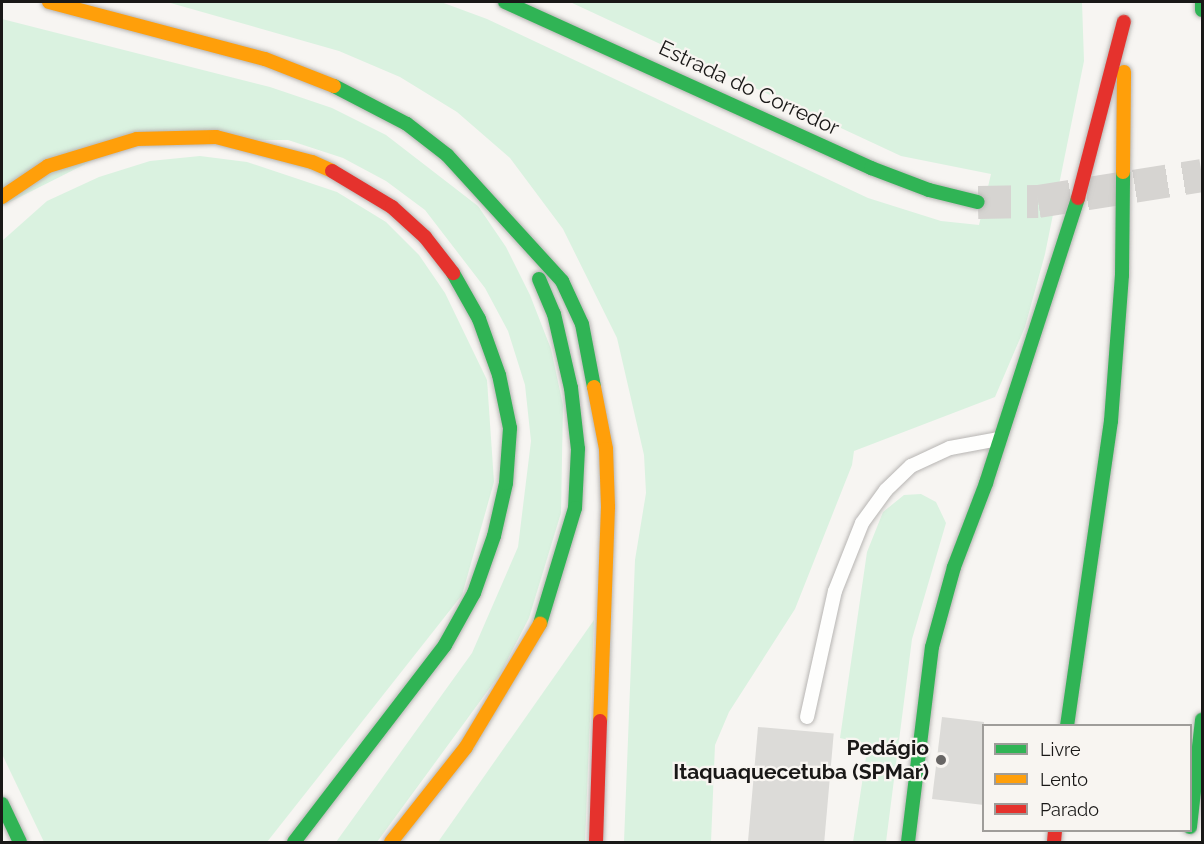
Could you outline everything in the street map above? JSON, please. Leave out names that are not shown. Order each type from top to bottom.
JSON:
[{"type":"main road","points":[[49,2],[266,59],[357,95],[407,124],[447,155],[484,192],[512,229],[562,281],[582,324],[606,449],[608,507],[596,843]]},
{"type":"main road","name":"Estrada do Corredor","points":[[505,2],[872,168],[929,190],[978,202]]},
{"type":"main road","points":[[1202,2],[1203,10]]},
{"type":"main road","points":[[908,843],[932,647],[954,567],[1001,438],[1071,224],[1124,17],[1122,275],[1112,410],[1067,724]]},
{"type":"main road","points":[[2,197],[48,166],[137,139],[216,137],[261,147],[312,162],[355,182],[392,207],[425,237],[451,270],[479,319],[499,375],[510,428],[506,483],[494,536],[474,593],[445,645],[294,843]]},
{"type":"main road","points":[[391,843],[466,747],[540,624],[575,508],[578,449],[572,388],[554,314],[512,229]]},
{"type":"main road","points":[[1192,812],[1203,720]]},
{"type":"main road","points":[[2,804],[20,843]]},
{"type":"lane","points":[[807,717],[835,591],[862,524],[886,490],[911,466],[950,448],[1001,438]]},
{"type":"green space","points":[[167,2],[441,2],[487,19],[868,198],[941,221],[979,225],[991,174],[901,156],[570,2],[1082,2],[1084,61],[1045,254],[1025,327],[995,397],[854,451],[852,465],[795,609],[729,712],[715,745],[711,842],[624,842],[635,560],[646,493],[644,455],[617,338],[563,229],[510,158],[457,112],[400,77],[339,51]]},
{"type":"green space","points":[[2,19],[270,87],[332,108],[386,135],[478,206],[506,247],[530,295],[551,349],[563,405],[561,513],[529,618],[500,674],[377,842],[336,842],[472,653],[518,547],[531,441],[525,385],[508,331],[485,288],[425,210],[386,181],[343,158],[288,140],[133,140],[2,206]]},
{"type":"green space","points":[[200,156],[247,162],[337,192],[386,222],[419,255],[445,293],[487,380],[494,482],[462,595],[267,842],[44,842],[2,754],[2,241],[47,201],[99,177],[150,161]]},
{"type":"green space","points":[[921,494],[936,502],[946,523],[912,639],[886,842],[853,842],[868,744],[840,738],[867,552],[883,512],[904,495]]},
{"type":"green space","points":[[594,620],[585,842],[438,842]]},
{"type":"building","points":[[942,717],[984,722],[982,724],[982,805],[932,799]]},
{"type":"building","points":[[758,727],[834,734],[824,842],[748,842]]},
{"type":"tunnel","points":[[978,202],[1038,201],[1202,175]]},
{"type":"traffic: fast","points":[[505,2],[871,168],[929,190],[978,202]]},
{"type":"traffic: fast","points":[[1202,2],[1202,10]]},
{"type":"traffic: fast","points":[[334,86],[407,124],[447,155],[562,281],[582,324],[594,387]]},
{"type":"traffic: fast","points":[[1067,724],[1111,421],[1122,275],[1123,172]]},
{"type":"traffic: fast","points":[[908,842],[932,647],[954,567],[986,483],[1078,198]]},
{"type":"traffic: fast","points":[[294,842],[445,645],[474,593],[494,536],[506,483],[510,428],[499,375],[479,319],[453,273]]},
{"type":"traffic: fast","points":[[539,279],[554,314],[571,388],[578,449],[575,508],[540,624]]},
{"type":"traffic: fast","points":[[1192,809],[1202,720]]},
{"type":"traffic: fast","points":[[2,804],[20,842]]},
{"type":"traffic: slow","points":[[49,2],[265,59],[334,86]]},
{"type":"traffic: slow","points":[[1123,172],[1124,72]]},
{"type":"traffic: slow","points":[[2,197],[48,166],[137,139],[216,137],[312,162],[332,171]]},
{"type":"traffic: slow","points":[[594,387],[606,449],[608,507],[600,721]]},
{"type":"traffic: slow","points":[[391,842],[466,747],[540,624]]},
{"type":"traffic: jam","points":[[1078,198],[1124,22]]},
{"type":"traffic: jam","points":[[332,171],[392,207],[425,237],[453,273]]},
{"type":"traffic: jam","points":[[596,842],[600,721]]},
{"type":"traffic: jam","points":[[1054,842],[1055,832]]},
{"type":"place","name":"Pedágio Itaquaquecetuba (SPMar)","points":[[941,760]]}]
